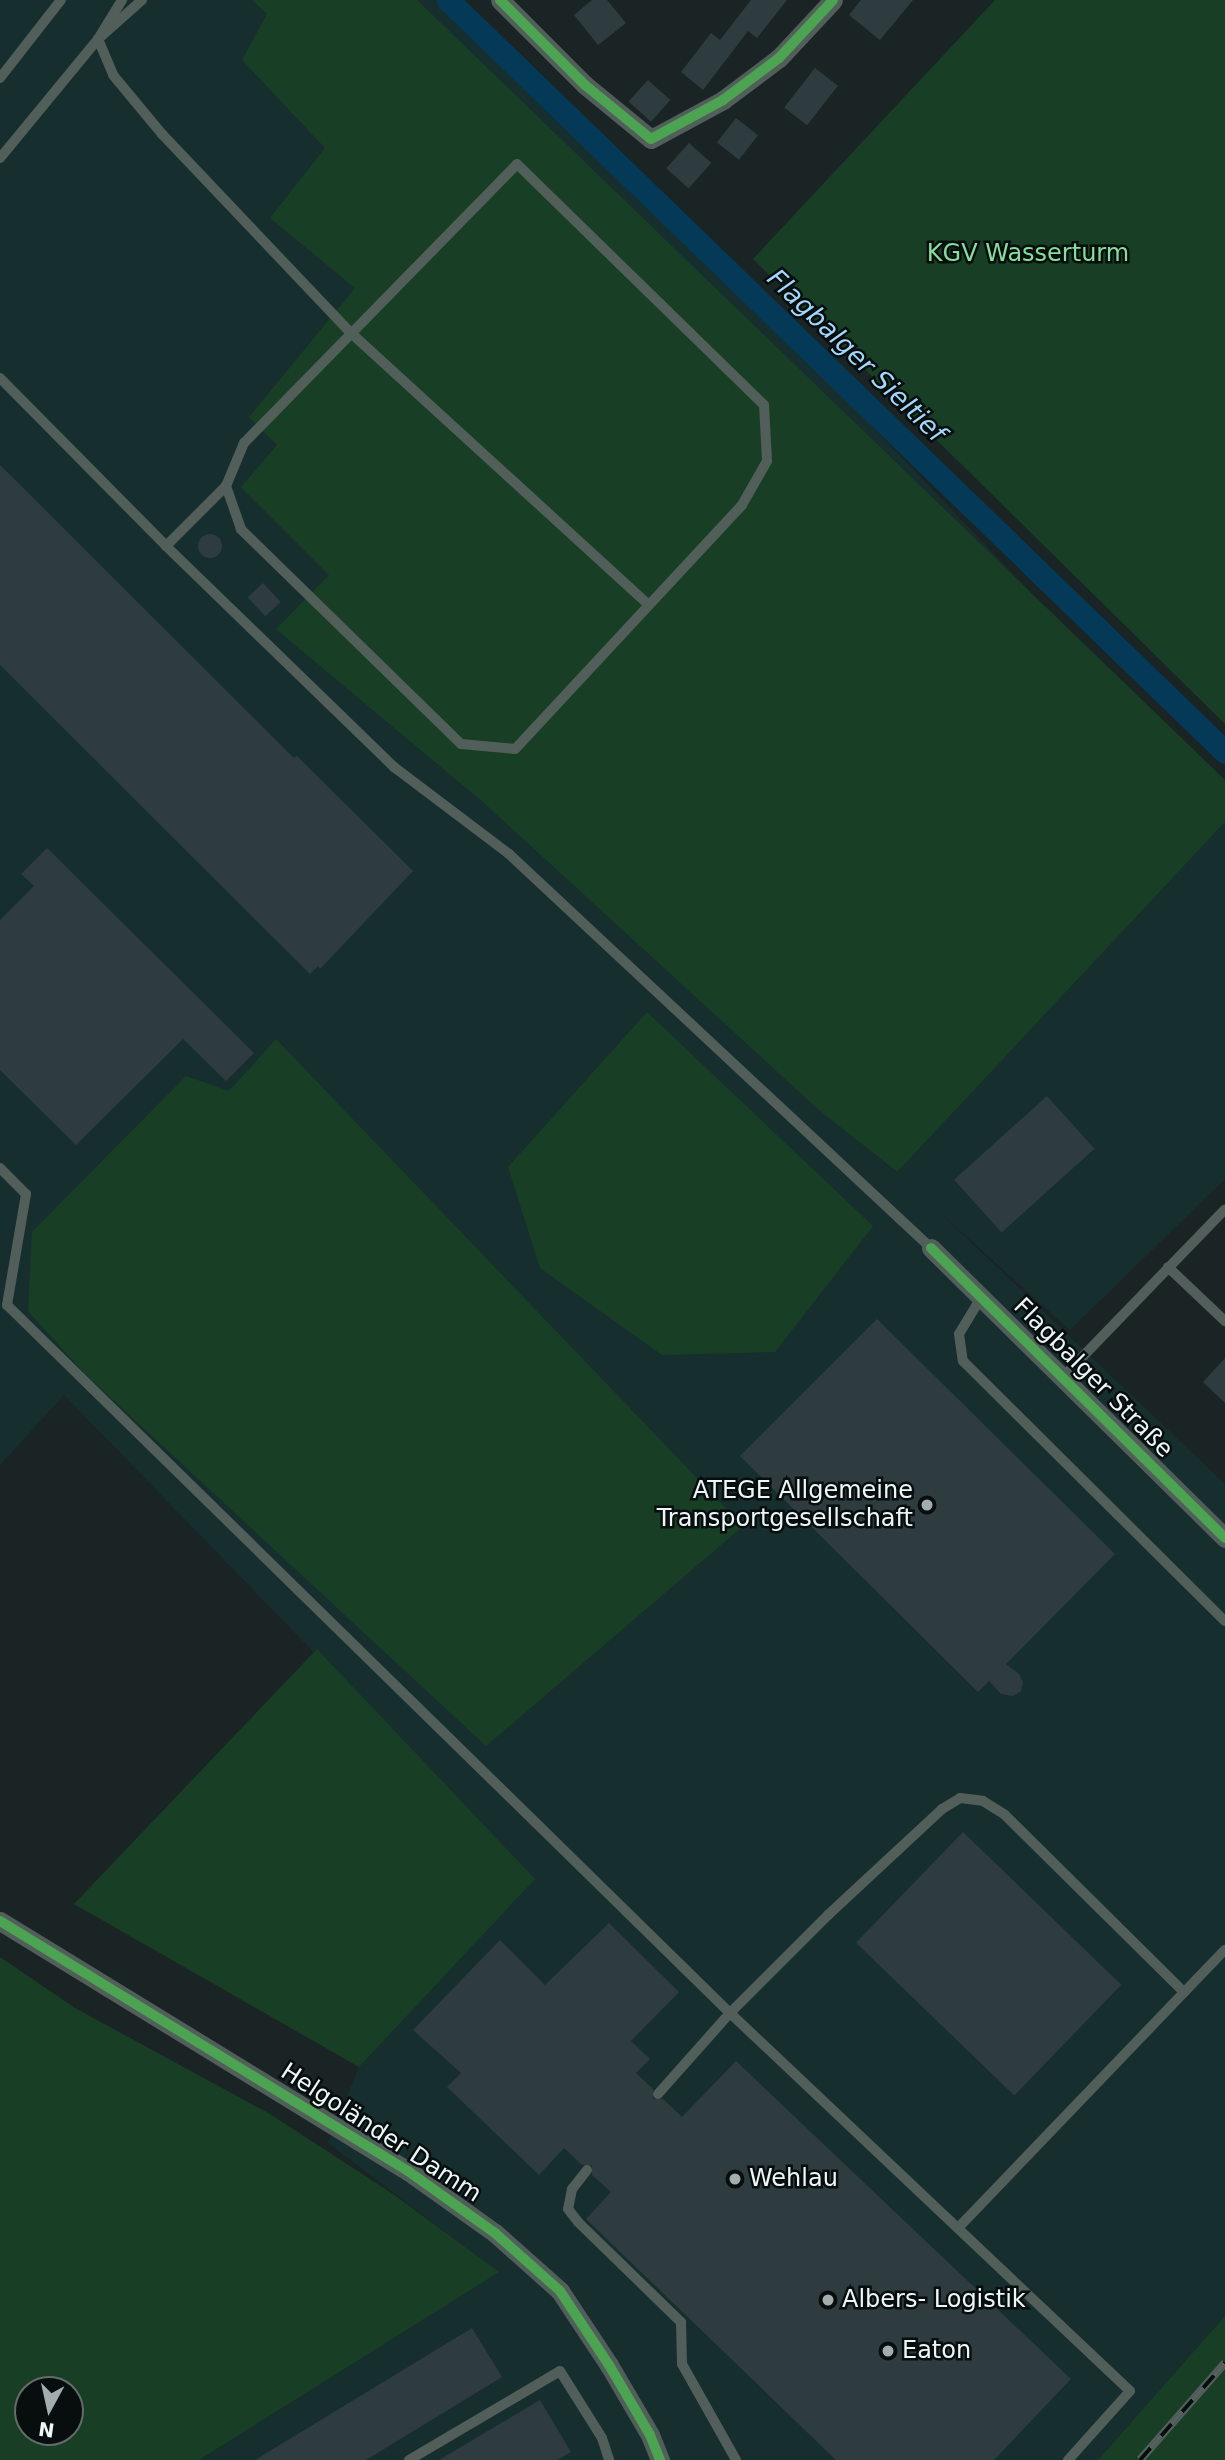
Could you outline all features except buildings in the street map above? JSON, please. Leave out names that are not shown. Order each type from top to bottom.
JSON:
[{"type":"street","points":[[510,3],[585,85],[651,139],[723,100],[779,58],[833,0]]},
{"type":"street","name":"Flagbalger Straße","points":[[931,1248],[1225,1538]]},
{"type":"street","name":"Helgoländer Damm","points":[[0,1922],[408,2171],[495,2233],[560,2291],[610,2365],[650,2435],[660,2460]]},
{"type":"lane","points":[[0,78],[61,0]]},
{"type":"lane","points":[[0,158],[98,39],[122,0]]},
{"type":"lane","points":[[98,39],[142,0]]},
{"type":"lane","points":[[98,39],[113,75],[162,134],[351,333],[648,604]]},
{"type":"lane","points":[[166,546],[226,486],[244,443],[517,164],[764,405],[766,461],[742,505],[515,749],[461,744],[241,528],[226,486]]},
{"type":"lane","points":[[0,378],[166,546],[394,767],[509,854],[931,1248]]},
{"type":"lane","points":[[0,1168],[26,1194],[4,1309],[730,2013],[1130,2391],[1068,2460]]},
{"type":"lane","points":[[1063,1377],[1225,1209]]},
{"type":"lane","points":[[1168,1267],[1225,1321]]},
{"type":"lane","points":[[982,1296],[958,1334],[963,1361],[1225,1620]]},
{"type":"lane","points":[[658,2094],[730,2013],[847,1897],[942,1809],[960,1798],[983,1801],[1005,1815],[1184,1992]]},
{"type":"lane","points":[[959,2227],[1225,1950]]},
{"type":"lane","points":[[587,2170],[572,2189],[568,2208],[578,2222],[681,2322],[682,2364],[736,2460]]},
{"type":"lane","points":[[409,2460],[560,2371],[601,2438],[609,2460]]},
{"type":"shaded area","points":[[0,0],[464,0],[1176,744],[820,1110],[896,1172],[1225,822],[1225,1179],[1070,1330],[938,1211],[1225,1484],[1225,2316],[1098,2460],[199,2460],[498,2272],[328,2143],[359,2067],[534,1879],[64,1395],[0,1465]]},
{"type":"green space","points":[[252,0],[417,0],[1225,780],[1225,822],[897,1172],[819,1110],[484,803],[276,629],[329,575],[241,487],[277,445],[249,417],[355,288],[270,218],[325,148],[242,60],[267,14]]},
{"type":"green space","name":"KGV Wasserturm","points":[[995,0],[1225,0],[1225,724],[753,259]]},
{"type":"green space","points":[[647,1012],[873,1226],[775,1352],[662,1355],[540,1268],[508,1167]]},
{"type":"green space","points":[[276,1039],[743,1526],[486,1746],[84,1373],[28,1311],[32,1232],[186,1076],[229,1091]]},
{"type":"green space","points":[[317,1649],[535,1879],[359,2067],[74,1904]]},
{"type":"green space","points":[[0,1957],[75,2008],[270,2114],[393,2194],[499,2272],[199,2460],[0,2460]]},
{"type":"green space","points":[[1225,2316],[1225,2460],[1098,2460]]},
{"type":"waterway","name":"Flagbalger Sieltief","points":[[448,0],[1225,752]]},
{"type":"railway","points":[[1140,2460],[1225,2363]]},
{"type":"cycle path","points":[[500,0],[585,85],[651,139],[723,100],[779,58],[833,0]]},
{"type":"cycle path","points":[[931,1248],[1225,1538]]},
{"type":"cycle path","points":[[0,1921],[408,2171],[495,2233],[560,2291],[609,2365],[650,2435],[660,2460]]},
{"type":"place","name":"ATEGE Allgemeine Transportgesellschaft","points":[[927,1505]]},
{"type":"place","name":"Wehlau","points":[[735,2179]]},
{"type":"place","name":"Albers- Logistik","points":[[828,2300]]},
{"type":"place","name":"Eaton","points":[[888,2351]]}]
